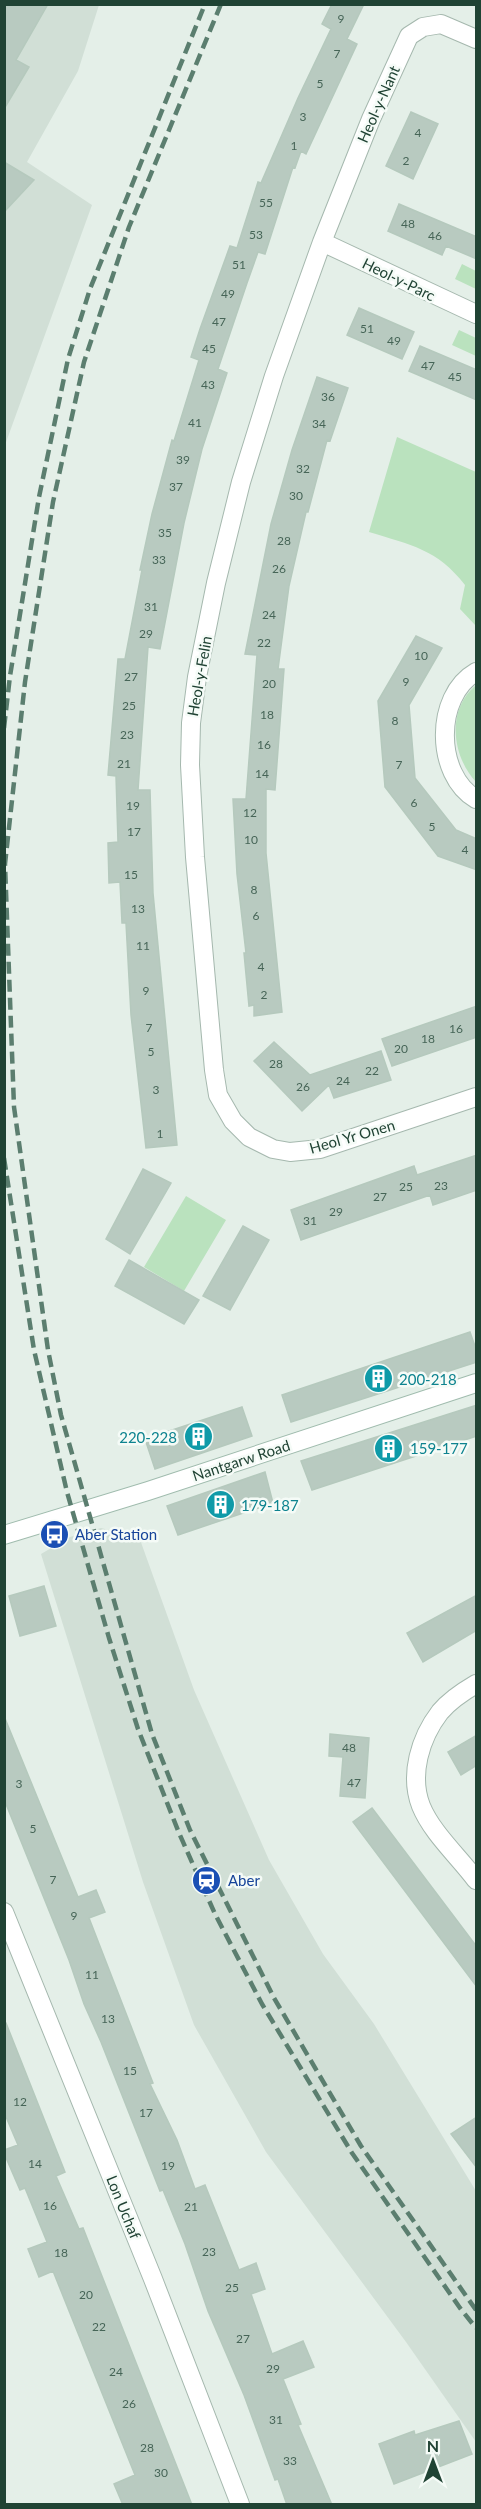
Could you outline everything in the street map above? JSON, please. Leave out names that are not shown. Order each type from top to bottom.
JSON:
[{"type":"street","name":"Heol-y-Nant","points":[[322,242],[370,119],[409,36],[423,27],[441,24],[477,39]]},
{"type":"street","name":"Heol-y-Parc","points":[[322,242],[477,314]]},
{"type":"street","name":"Heol-y-Felin","points":[[233,1121],[218,1095],[214,1070],[195,857],[190,765],[191,723],[197,677],[216,583],[241,482],[274,376],[322,242]]},
{"type":"street","points":[[477,672],[454,696],[445,721],[445,749],[454,775],[477,799]]},
{"type":"street","name":"Heol Yr Onen","points":[[233,1121],[249,1137],[273,1149],[290,1152],[320,1149],[477,1097]]},
{"type":"street","name":"Nantgarw Road","points":[[4,1535],[148,1491],[477,1383]]},
{"type":"street","points":[[477,1684],[460,1694],[441,1712],[419,1751],[415,1782],[422,1807],[436,1830],[477,1880]]},
{"type":"street","name":"Lon Uchaf","points":[[4,1912],[153,2279],[240,2505]]},
{"type":"shaded area","points":[[5,5],[99,5],[78,71],[27,162],[92,205],[5,445]]},
{"type":"shaded area","points":[[101,1528],[129,1535],[138,1534],[194,1690],[269,1860],[323,1954],[374,2024],[476,2191],[476,2442],[406,2342],[266,2152],[194,2025],[143,1882],[41,1554],[70,1537]]},
{"type":"green space","points":[[462,264],[476,271],[476,289],[455,279]]},
{"type":"green space","points":[[459,330],[476,338],[476,356],[452,345]]},
{"type":"green space","points":[[397,437],[476,472],[476,626],[460,609],[465,585],[444,563],[422,550],[369,532]]},
{"type":"green space","points":[[476,685],[476,782],[462,759],[456,733],[456,720],[466,695]]},
{"type":"green space","points":[[186,1196],[226,1220],[184,1291],[144,1267]]},
{"type":"building","points":[[4,4],[48,4],[16,60],[29,67],[4,109]]},
{"type":"building","points":[[332,4],[364,4],[347,39],[357,44],[306,154],[301,151],[295,168],[293,167],[265,254],[258,252],[247,283],[218,369],[227,373],[202,449],[184,523],[160,649],[148,647],[138,790],[150,790],[153,893],[177,1145],[146,1148],[131,1015],[126,923],[122,923],[120,882],[109,883],[108,843],[118,842],[116,776],[108,775],[118,659],[125,659],[152,514],[172,440],[174,441],[199,360],[191,357],[200,329],[230,246],[237,248],[258,182],[261,183],[331,29],[322,24]]},
{"type":"building","points":[[411,112],[438,124],[413,179],[386,166]]},
{"type":"building","points":[[4,162],[34,180],[4,212]]},
{"type":"building","points":[[399,204],[477,237],[477,259],[446,246],[442,255],[388,231]]},
{"type":"building","points":[[359,308],[414,332],[402,359],[347,335]]},
{"type":"building","points":[[420,346],[477,370],[477,400],[409,371]]},
{"type":"building","points":[[317,377],[348,388],[330,441],[327,440],[308,512],[306,512],[289,586],[278,669],[284,669],[275,790],[266,789],[266,853],[282,1012],[254,1016],[254,1005],[249,1006],[233,799],[246,799],[257,655],[245,654],[271,524],[292,450]]},
{"type":"building","points":[[416,636],[442,648],[409,705],[415,778],[456,830],[477,839],[477,870],[438,856],[385,787],[378,701]]},
{"type":"building","points":[[477,1006],[477,1037],[392,1066],[382,1039]]},
{"type":"building","points":[[274,1042],[310,1075],[381,1051],[391,1080],[334,1098],[329,1085],[302,1111],[254,1061]]},
{"type":"building","points":[[477,1155],[477,1190],[433,1205],[430,1195],[301,1240],[291,1210],[414,1166],[417,1175]]},
{"type":"building","points":[[143,1169],[171,1183],[130,1254],[106,1239]]},
{"type":"building","points":[[243,1226],[269,1240],[230,1310],[203,1296]]},
{"type":"building","points":[[129,1260],[199,1300],[184,1324],[115,1286]]},
{"type":"building","name":"200-218","points":[[470,1332],[477,1352],[477,1362],[291,1422],[282,1395]]},
{"type":"building","name":"159-177","points":[[477,1405],[477,1436],[312,1490],[301,1461]]},
{"type":"building","name":"220-228","points":[[242,1407],[252,1436],[155,1469],[145,1439]]},
{"type":"building","name":"179-187","points":[[265,1472],[273,1503],[178,1535],[167,1506]]},
{"type":"building","points":[[44,1586],[56,1626],[20,1636],[9,1596]]},
{"type":"building","points":[[477,1595],[477,1630],[423,1662],[407,1633]]},
{"type":"building","points":[[4,1716],[78,1897],[96,1890],[105,1912],[89,1918],[153,2083],[150,2084],[177,2140],[195,2189],[205,2185],[239,2270],[256,2263],[265,2289],[251,2294],[272,2354],[303,2341],[314,2367],[283,2379],[301,2424],[298,2425],[332,2505],[287,2505],[278,2479],[275,2480],[244,2395],[208,2311],[185,2244],[163,2190],[160,2191],[4,1799]]},
{"type":"building","points":[[330,1734],[369,1738],[365,1798],[340,1796],[343,1757],[329,1756]]},
{"type":"building","points":[[477,1735],[477,1765],[461,1775],[448,1752]]},
{"type":"building","points":[[372,1808],[477,1947],[477,1987],[353,1822]]},
{"type":"building","points":[[4,2023],[6,2023],[65,2172],[56,2176],[79,2229],[83,2228],[192,2505],[123,2505],[114,2484],[135,2475],[53,2271],[39,2277],[28,2249],[47,2242],[25,2188],[20,2190],[4,2153],[4,2150],[18,2145],[4,2112]]},
{"type":"building","points":[[477,2117],[477,2168],[451,2134]]},
{"type":"building","points":[[459,2421],[472,2454],[394,2484],[379,2444],[414,2431],[415,2435]]},
{"type":"railway","points":[[4,728],[10,676],[39,497],[68,359],[90,289],[205,4]]},
{"type":"railway","points":[[221,4],[129,227],[84,362],[53,502],[25,682],[5,864],[14,1107],[48,1350],[61,1415],[152,1734],[190,1830],[274,1998],[361,2146],[476,2310]]},
{"type":"railway","points":[[4,1158],[34,1350],[67,1492],[138,1729],[179,1833],[215,1914],[262,2004],[352,2153],[476,2328]]},
{"type":"place","name":"200-218","points":[[378,1379]]},
{"type":"place","name":"220-228","points":[[198,1437]]},
{"type":"place","name":"159-177","points":[[389,1448]]},
{"type":"place","name":"179-187","points":[[220,1505]]},
{"type":"place","name":"Aber Station","points":[[54,1534]]},
{"type":"place","name":"Aber","points":[[207,1880]]}]
